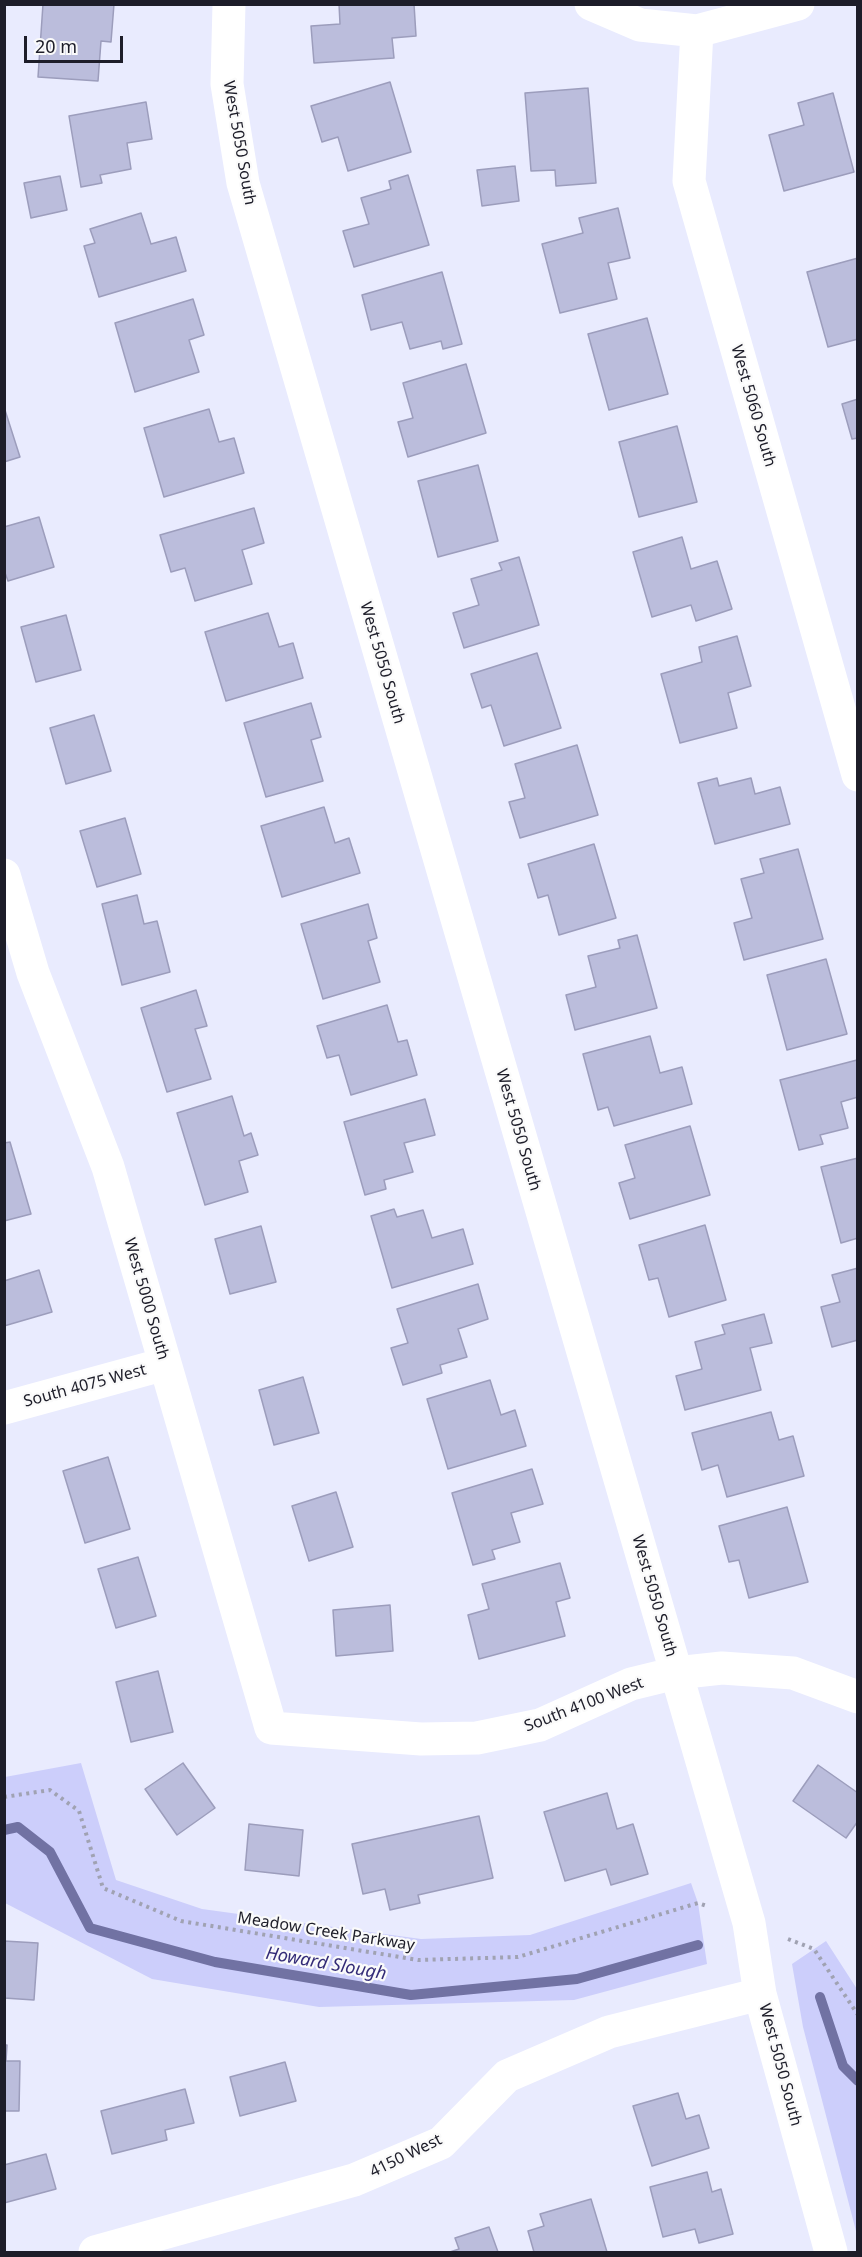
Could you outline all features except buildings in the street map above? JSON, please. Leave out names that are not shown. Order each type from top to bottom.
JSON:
[{"type":"street","name":"West 5050 South","points":[[229,4],[227,84],[243,183],[749,1923],[760,1994],[831,2253]]},
{"type":"street","points":[[591,4],[640,25],[697,31],[798,4]]},
{"type":"street","name":"West 5060 South","points":[[697,31],[689,181],[858,775]]},
{"type":"street","name":"West 5000 South","points":[[4,875],[33,973],[108,1167],[271,1728]]},
{"type":"street","name":"South 4075 West","points":[[4,1408],[165,1364]]},
{"type":"street","name":"South 4100 West","points":[[271,1728],[421,1738],[477,1738],[540,1725],[631,1684],[676,1673],[722,1668],[793,1673],[858,1697]]},
{"type":"street","name":"4150 West","points":[[95,2253],[354,2180],[441,2143],[507,2076],[609,2032],[760,1994]]},
{"type":"path","name":"Meadow Creek Parkway","points":[[4,1797],[50,1790],[79,1811],[103,1888],[181,1921],[418,1960],[518,1957],[698,1903],[707,1906]]},
{"type":"path","points":[[788,1939],[814,1949],[858,2015]]},
{"type":"shaded area","points":[[81,1763],[116,1880],[202,1909],[421,1939],[530,1935],[691,1883],[698,1903],[707,1964],[574,2000],[319,2007],[152,1979],[5,1903],[5,1777]]},
{"type":"shaded area","points":[[826,1941],[857,1989],[857,2235],[803,2027],[792,1964]]},
{"type":"waterway","name":"Howard Slough","points":[[4,1830],[18,1827],[50,1852],[90,1928],[215,1962],[411,1995],[577,1979],[698,1945]]},
{"type":"waterway","points":[[820,1997],[843,2066],[858,2081]]}]
